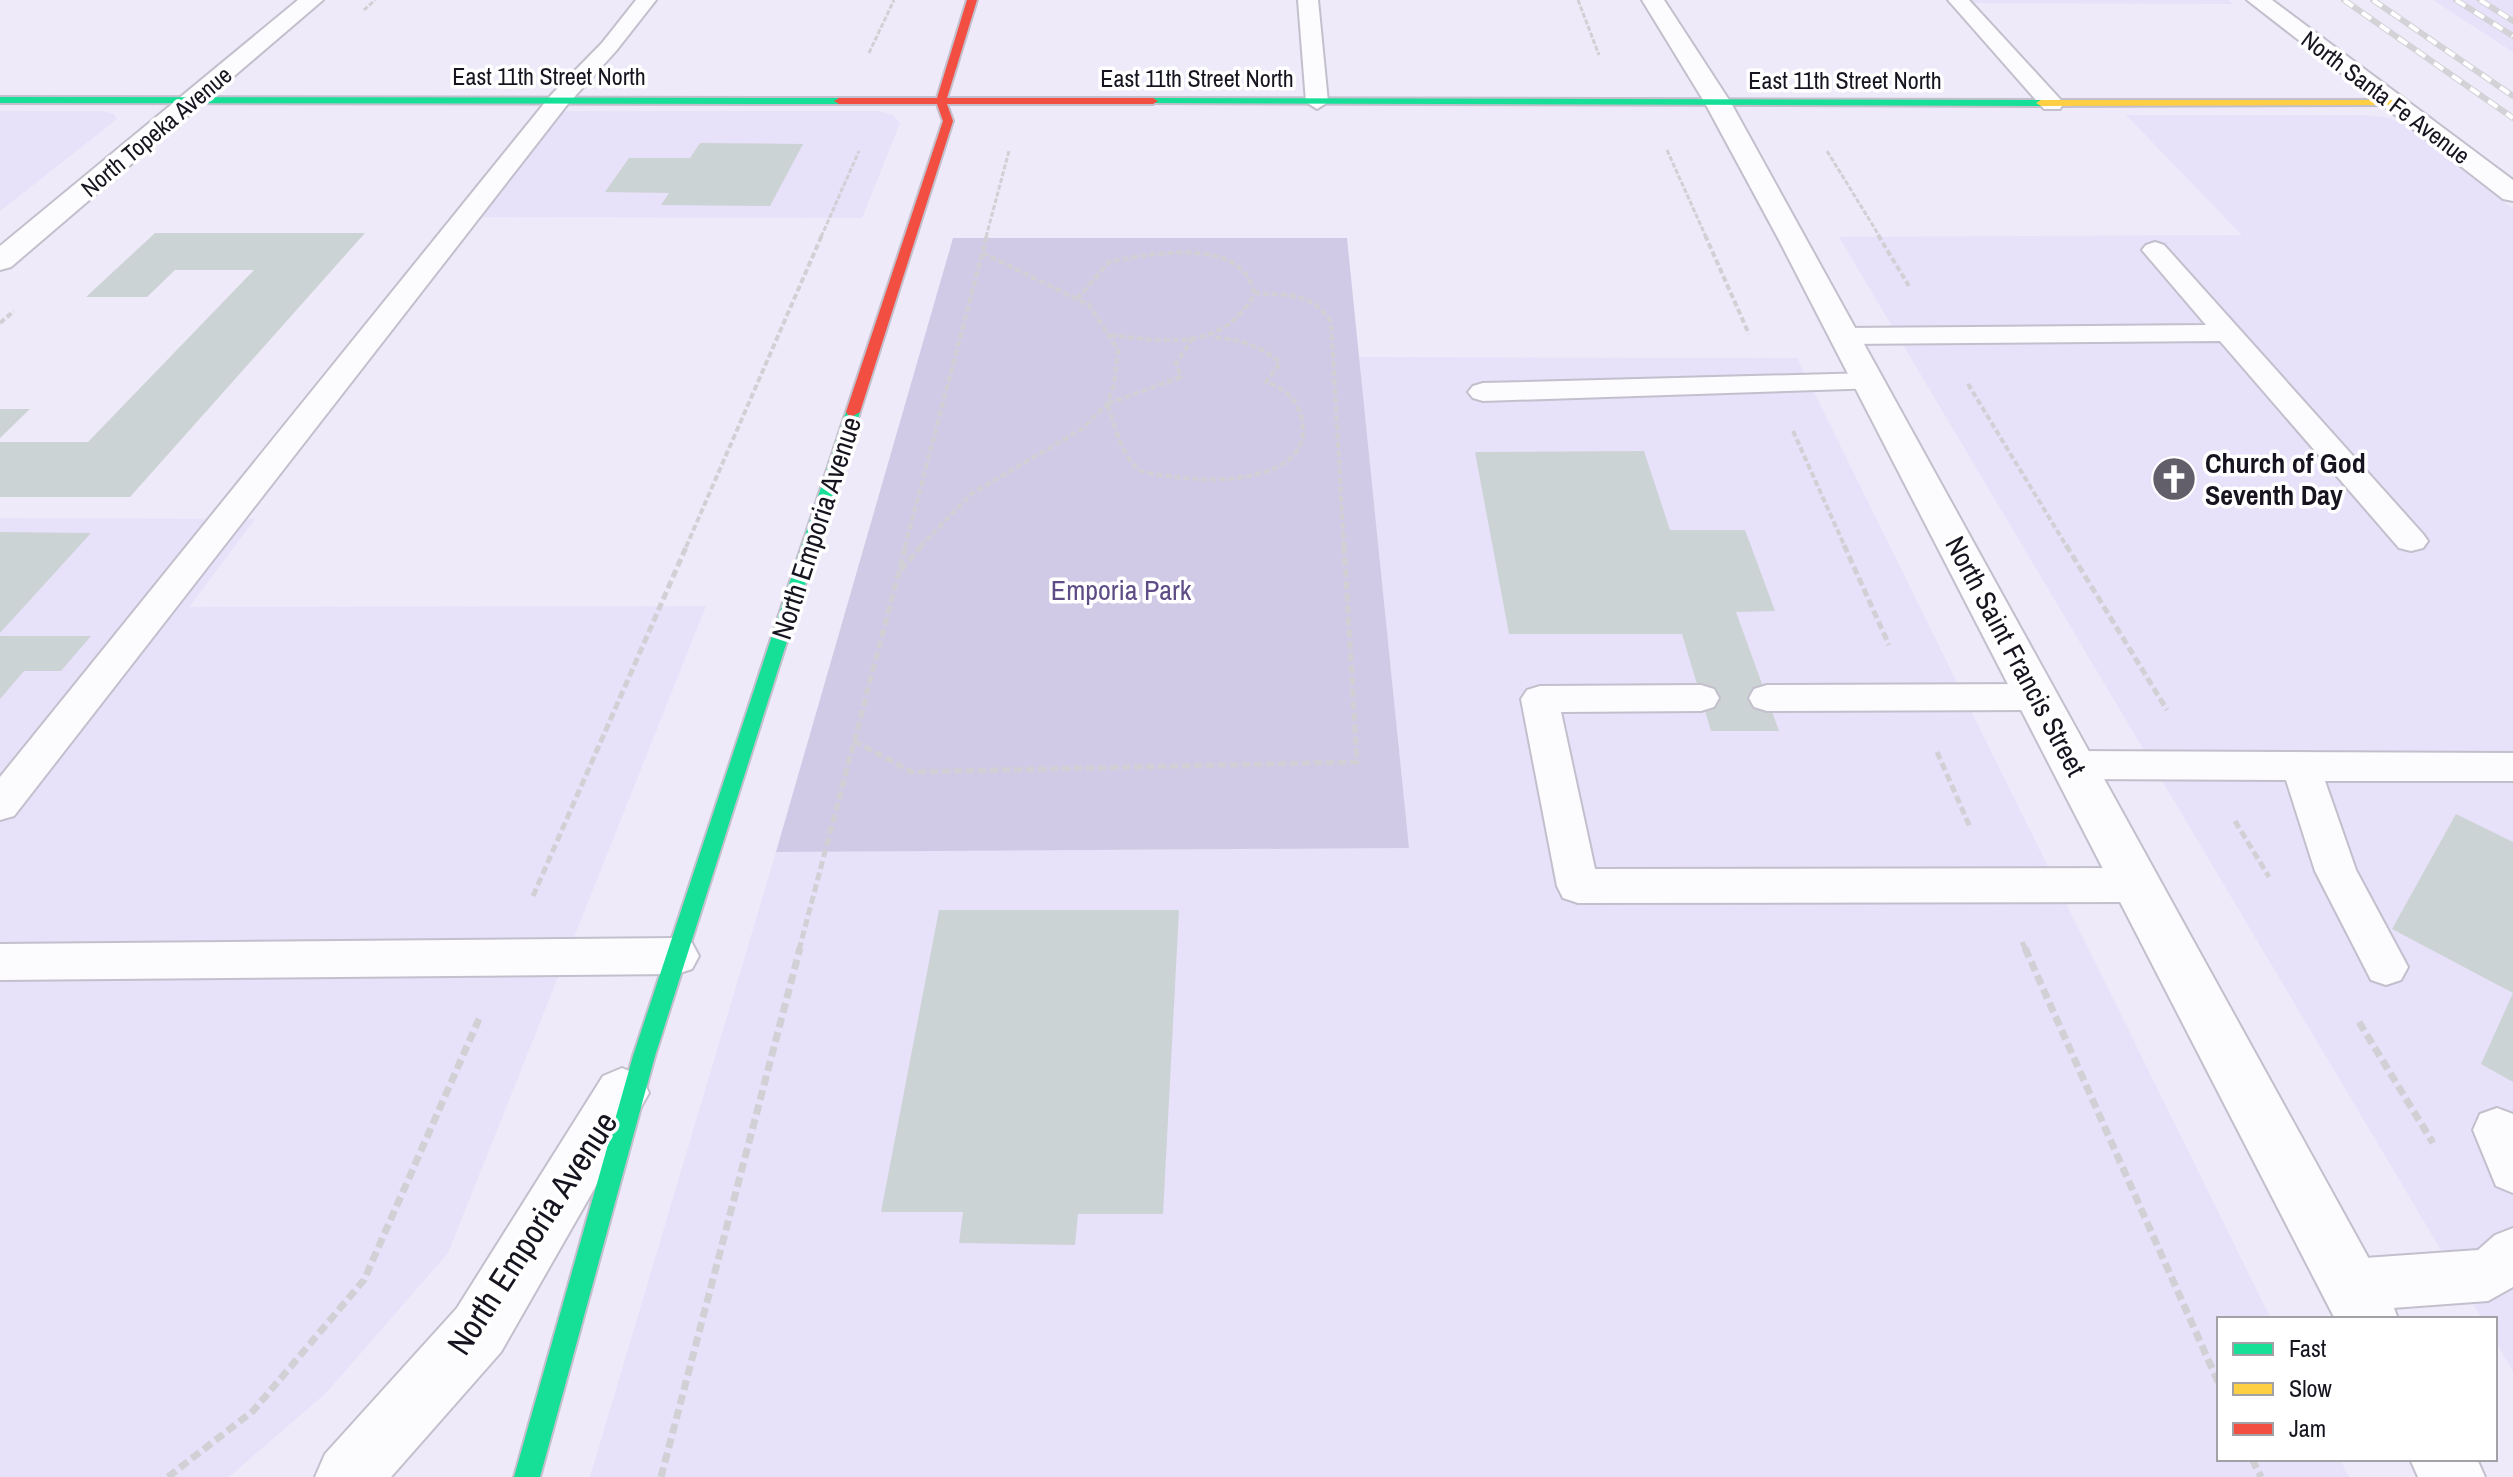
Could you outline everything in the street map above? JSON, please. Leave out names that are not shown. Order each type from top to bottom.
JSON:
[{"type":"street","name":"North Topeka Avenue","points":[[0,261],[312,0]]},
{"type":"street","name":"North Emporia Avenue","points":[[527,1477],[644,1056],[944,109],[972,0]]},
{"type":"street","name":"North Saint Francis Street","points":[[1653,0],[1718,103],[1870,382],[2360,1302]]},
{"type":"street","name":"North Santa Fe Avenue","points":[[2258,0],[2513,193]]},
{"type":"street","name":"East 11th Street North","points":[[0,100],[859,101],[944,109],[1317,102],[2393,103]]},
{"type":"street","name":"North Emporia Avenue","points":[[348,1477],[479,1330],[644,1056]]},
{"type":"lane","points":[[0,805],[559,100],[609,47],[646,0]]},
{"type":"lane","points":[[1308,0],[1317,102]]},
{"type":"lane","points":[[1958,0],[2052,104]]},
{"type":"lane","points":[[2155,250],[2411,541]]},
{"type":"lane","points":[[1845,336],[2228,333]]},
{"type":"lane","points":[[1483,392],[1870,382]]},
{"type":"lane","points":[[1767,698],[2038,697]]},
{"type":"lane","points":[[1701,698],[1540,699],[1578,886],[2137,885]]},
{"type":"lane","points":[[2074,765],[2513,767]]},
{"type":"lane","points":[[2301,766],[2336,871],[2386,967]]},
{"type":"lane","points":[[0,962],[677,956]]},
{"type":"lane","points":[[2360,1302],[2488,1275],[2513,1253]]},
{"type":"path","points":[[168,1477],[253,1411],[364,1280],[866,135],[855,81],[894,0]]},
{"type":"path","points":[[1578,0],[1604,67]]},
{"type":"path","points":[[661,1477],[1018,118],[944,109]]},
{"type":"path","points":[[1826,149],[2275,886]]},
{"type":"path","points":[[899,574],[929,536],[971,494],[1082,429],[1107,404],[1114,385],[1118,350],[1089,305],[983,253]]},
{"type":"path","points":[[1077,299],[1109,262],[1181,253],[1225,261],[1243,270],[1255,293]]},
{"type":"path","points":[[1110,335],[1179,340],[1205,336],[1235,325],[1247,312],[1255,293]]},
{"type":"path","points":[[854,741],[912,772],[1357,762],[1331,322],[1318,303],[1295,296],[1255,293]]},
{"type":"path","points":[[1107,404],[1127,456],[1141,471],[1205,481],[1244,479],[1278,466],[1298,451],[1304,430],[1300,410],[1283,388],[1266,382],[1280,363],[1257,344],[1205,336]]},
{"type":"path","points":[[1107,404],[1181,377],[1176,363],[1193,338]]},
{"type":"path","points":[[2357,1019],[2439,1153]]},
{"type":"shaded area","points":[[1966,0],[2228,0],[2233,4],[1969,3]]},
{"type":"shaded area","points":[[2433,0],[2513,0],[2513,52]]},
{"type":"shaded area","points":[[0,111],[103,111],[114,114],[117,119],[0,211]]},
{"type":"shaded area","points":[[544,111],[877,111],[893,115],[900,123],[862,218],[458,217]]},
{"type":"shaded area","points":[[2126,115],[2366,115],[2390,118],[2406,126],[2513,209],[2513,1371],[2497,1344],[2497,1317],[2481,1317],[1839,237],[2242,235]]},
{"type":"shaded area","points":[[1359,357],[1797,358],[2270,1317],[2217,1317],[2217,1461],[2341,1461],[2349,1477],[590,1477],[776,852],[1409,848]]},
{"type":"shaded area","points":[[0,518],[255,519],[189,607],[706,606],[448,1253],[326,1393],[229,1477],[0,1477]]},
{"type":"green space","name":"Emporia Park","points":[[953,238],[1347,238],[1409,848],[776,852]]},
{"type":"building","points":[[700,143],[803,144],[770,206],[661,205],[669,193],[605,192],[629,158],[690,158]]},
{"type":"building","points":[[155,233],[365,233],[130,497],[0,497],[0,442],[88,442],[254,270],[175,270],[147,297],[86,297]]},
{"type":"building","points":[[0,409],[30,409],[0,438]]},
{"type":"building","points":[[1644,451],[1670,530],[1745,530],[1775,611],[1736,612],[1779,731],[1711,731],[1682,634],[1509,634],[1475,452]]},
{"type":"building","points":[[0,532],[91,533],[0,633]]},
{"type":"building","points":[[0,636],[91,636],[61,671],[24,671],[0,699]]},
{"type":"building","points":[[2456,814],[2513,842],[2513,993],[2392,929]]},
{"type":"building","points":[[939,910],[1179,910],[1163,1214],[1078,1214],[1075,1245],[959,1243],[963,1212],[881,1212]]},
{"type":"building","points":[[2513,993],[2513,1082],[2481,1064]]},
{"type":"railway","points":[[2344,0],[2513,118]]},
{"type":"railway","points":[[2373,0],[2513,96]]},
{"type":"railway","points":[[2456,0],[2513,36]]},
{"type":"railway","points":[[2480,0],[2513,21]]},
{"type":"traffic: fast","points":[[0,100],[839,101]]},
{"type":"traffic: fast","points":[[1153,101],[2041,103]]},
{"type":"traffic: fast","points":[[527,1477],[644,1056],[853,412]]},
{"type":"traffic: slow","points":[[2041,103],[2393,103]]},
{"type":"traffic: jam","points":[[853,412],[948,121],[941,101],[972,0]]},
{"type":"traffic: jam","points":[[839,101],[1153,101]]},
{"type":"place","name":"Church of God Seventh Day","points":[[2174,479]]}]
